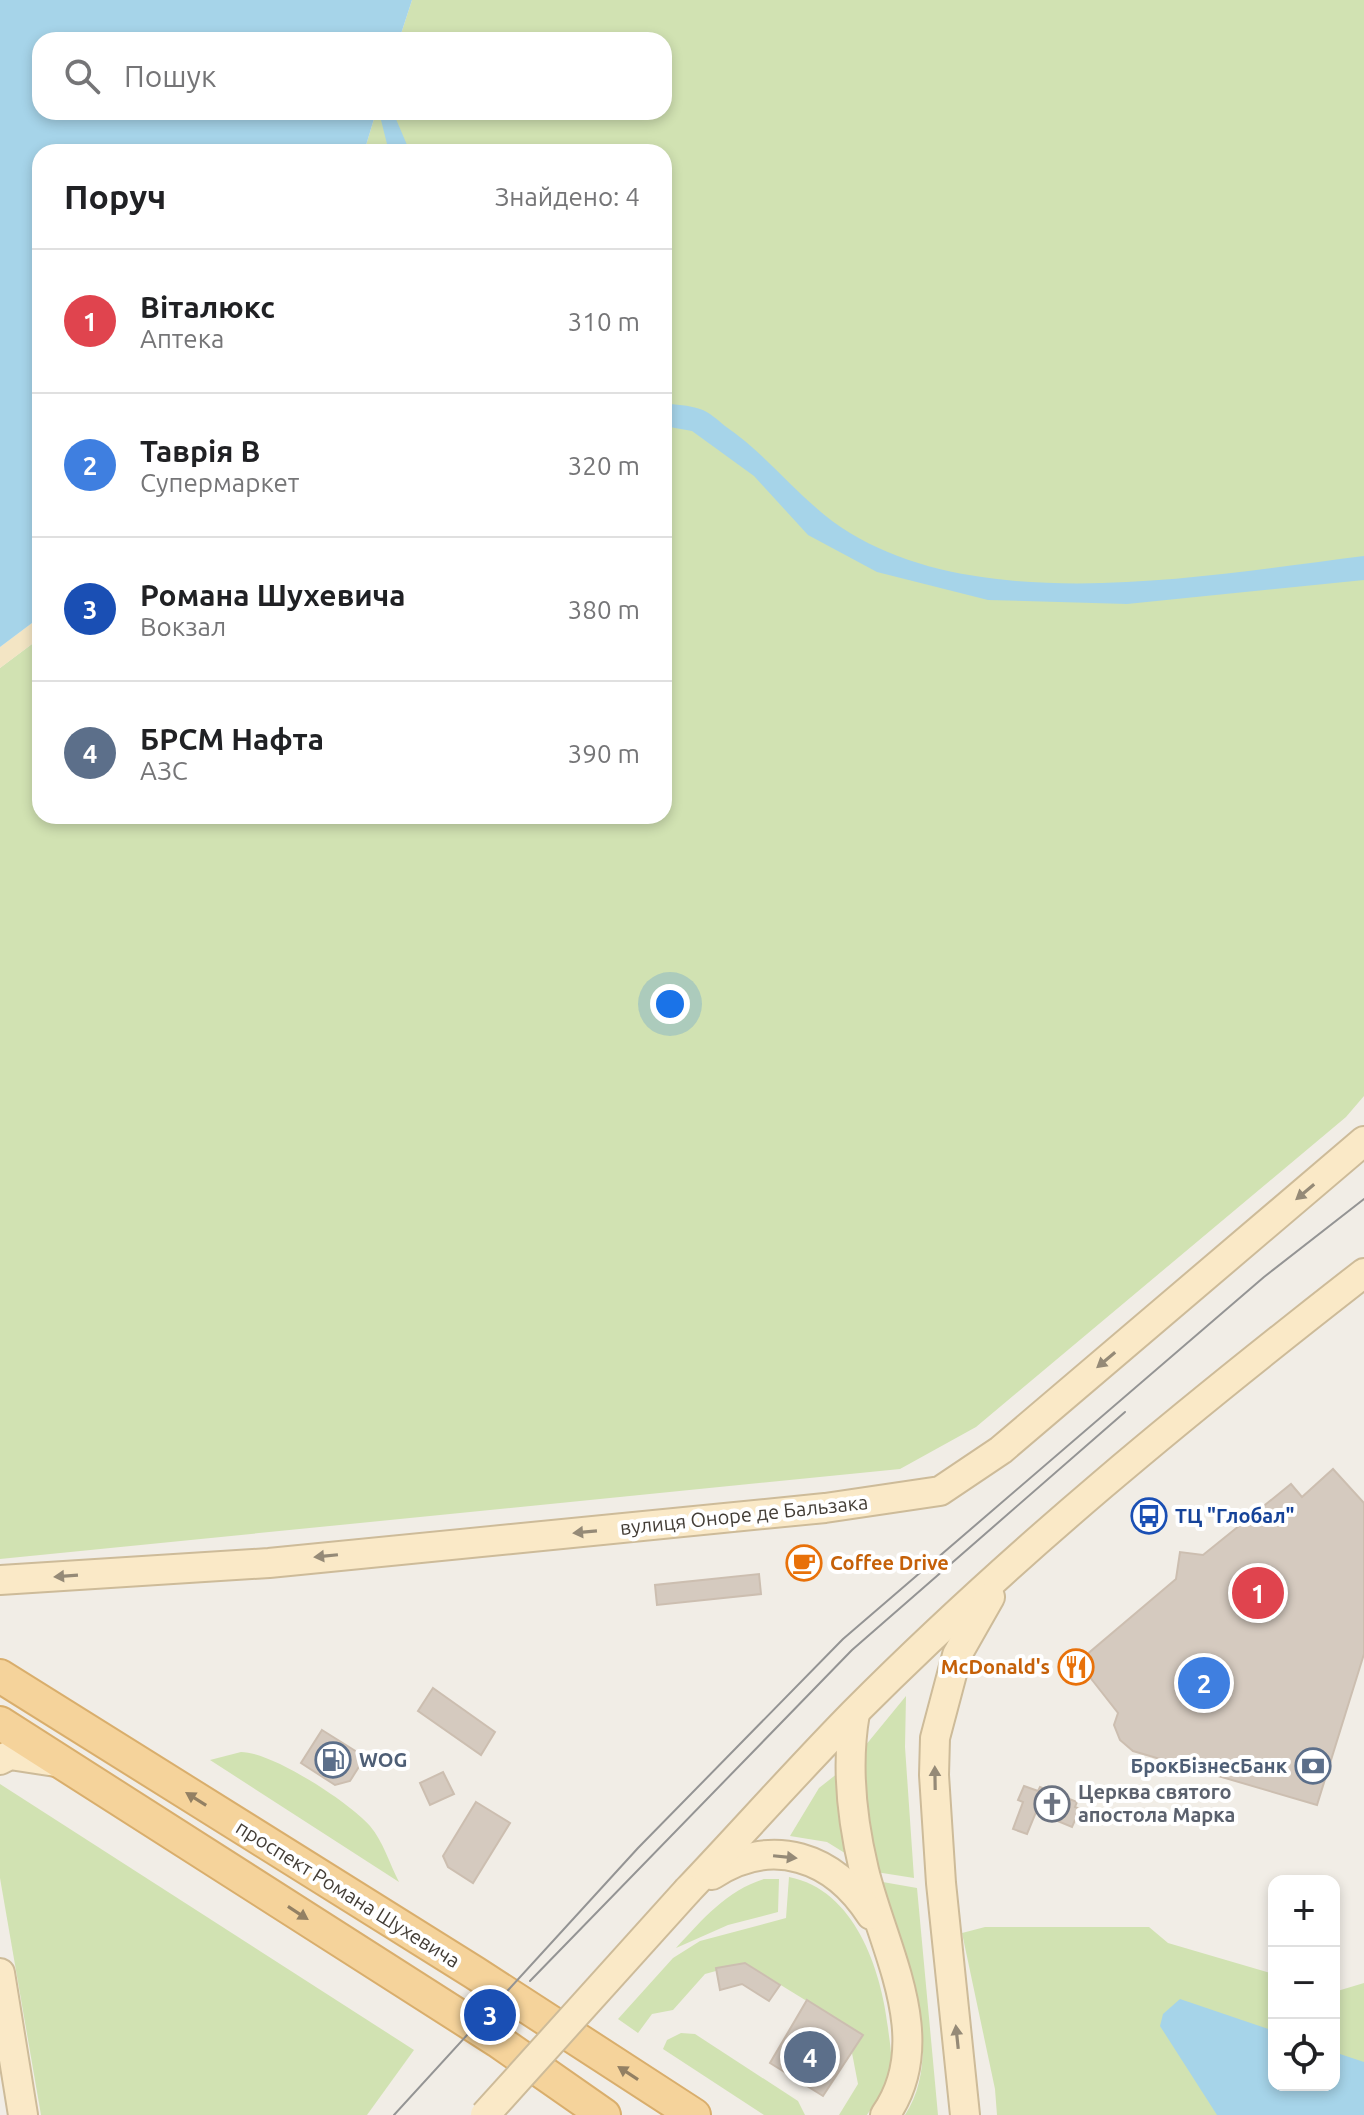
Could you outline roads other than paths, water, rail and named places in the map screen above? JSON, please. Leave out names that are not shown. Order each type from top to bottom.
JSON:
[{"type":"main road","name":"проспект Романа Шухевича","points":[[0,1676],[475,1973],[694,2115]]},
{"type":"main road","points":[[0,1723],[484,2032],[604,2115]]},
{"type":"street","name":"вулиця Оноре де Бальзака","points":[[0,1580],[269,1563],[795,1511],[940,1491],[1001,1450],[1364,1141]]},
{"type":"street","points":[[485,2115],[688,1890],[855,1713],[1005,1570],[1237,1373],[1364,1273]]},
{"type":"street","points":[[965,2115],[941,1883],[934,1775],[935,1738],[957,1655],[1005,1570]]},
{"type":"street","points":[[855,1713],[849,1757],[863,1867],[879,1928],[900,1988],[909,2060],[906,2076],[885,2115]]},
{"type":"street","points":[[0,1760],[10,1755],[62,1763]]},
{"type":"street","points":[[688,1890],[742,1857],[786,1855],[813,1861],[837,1875],[859,1897],[879,1928]]},
{"type":"street","points":[[0,1973],[23,2115]]},
{"type":"water","points":[[0,0],[412,0],[402,32],[32,32],[32,120],[374,120],[366,144],[32,144],[32,623],[0,647]]},
{"type":"water","points":[[381,120],[396,120],[407,144],[387,144]]},
{"type":"water","points":[[672,404],[710,414],[742,438],[817,508],[850,533],[905,559],[967,575],[1033,582],[1101,583],[1171,579],[1364,556],[1364,580],[1127,604],[988,600],[877,572],[808,535],[754,476],[692,431],[672,427]]},
{"type":"water","points":[[1180,1999],[1268,2029],[1268,2091],[1340,2091],[1340,2054],[1364,2062],[1364,2115],[1217,2115],[1160,2026],[1163,2014]]},
{"type":"tram line","points":[[394,2115],[638,1848],[843,1639],[1264,1277],[1364,1199]]},
{"type":"tram line","points":[[530,1981],[852,1650],[1125,1412]]},
{"type":"place","name":"ТЦ \"Глобал\"","points":[[1149,1516]]},
{"type":"place","name":"Coffee Drive","points":[[804,1563]]},
{"type":"place","name":"Віталюкс","points":[[1258,1593]]},
{"type":"place","name":"McDonald's","points":[[1076,1667]]},
{"type":"place","name":"Таврія В","points":[[1204,1683]]},
{"type":"place","name":"WOG","points":[[333,1760]]},
{"type":"place","name":"БрокБізнесБанк","points":[[1313,1766]]},
{"type":"place","name":"Церква святого апостола Марка","points":[[1052,1804]]},
{"type":"place","name":"Романа Шухевича","points":[[490,2015]]},
{"type":"place","name":"БРСМ Нафта","points":[[810,2057]]}]
